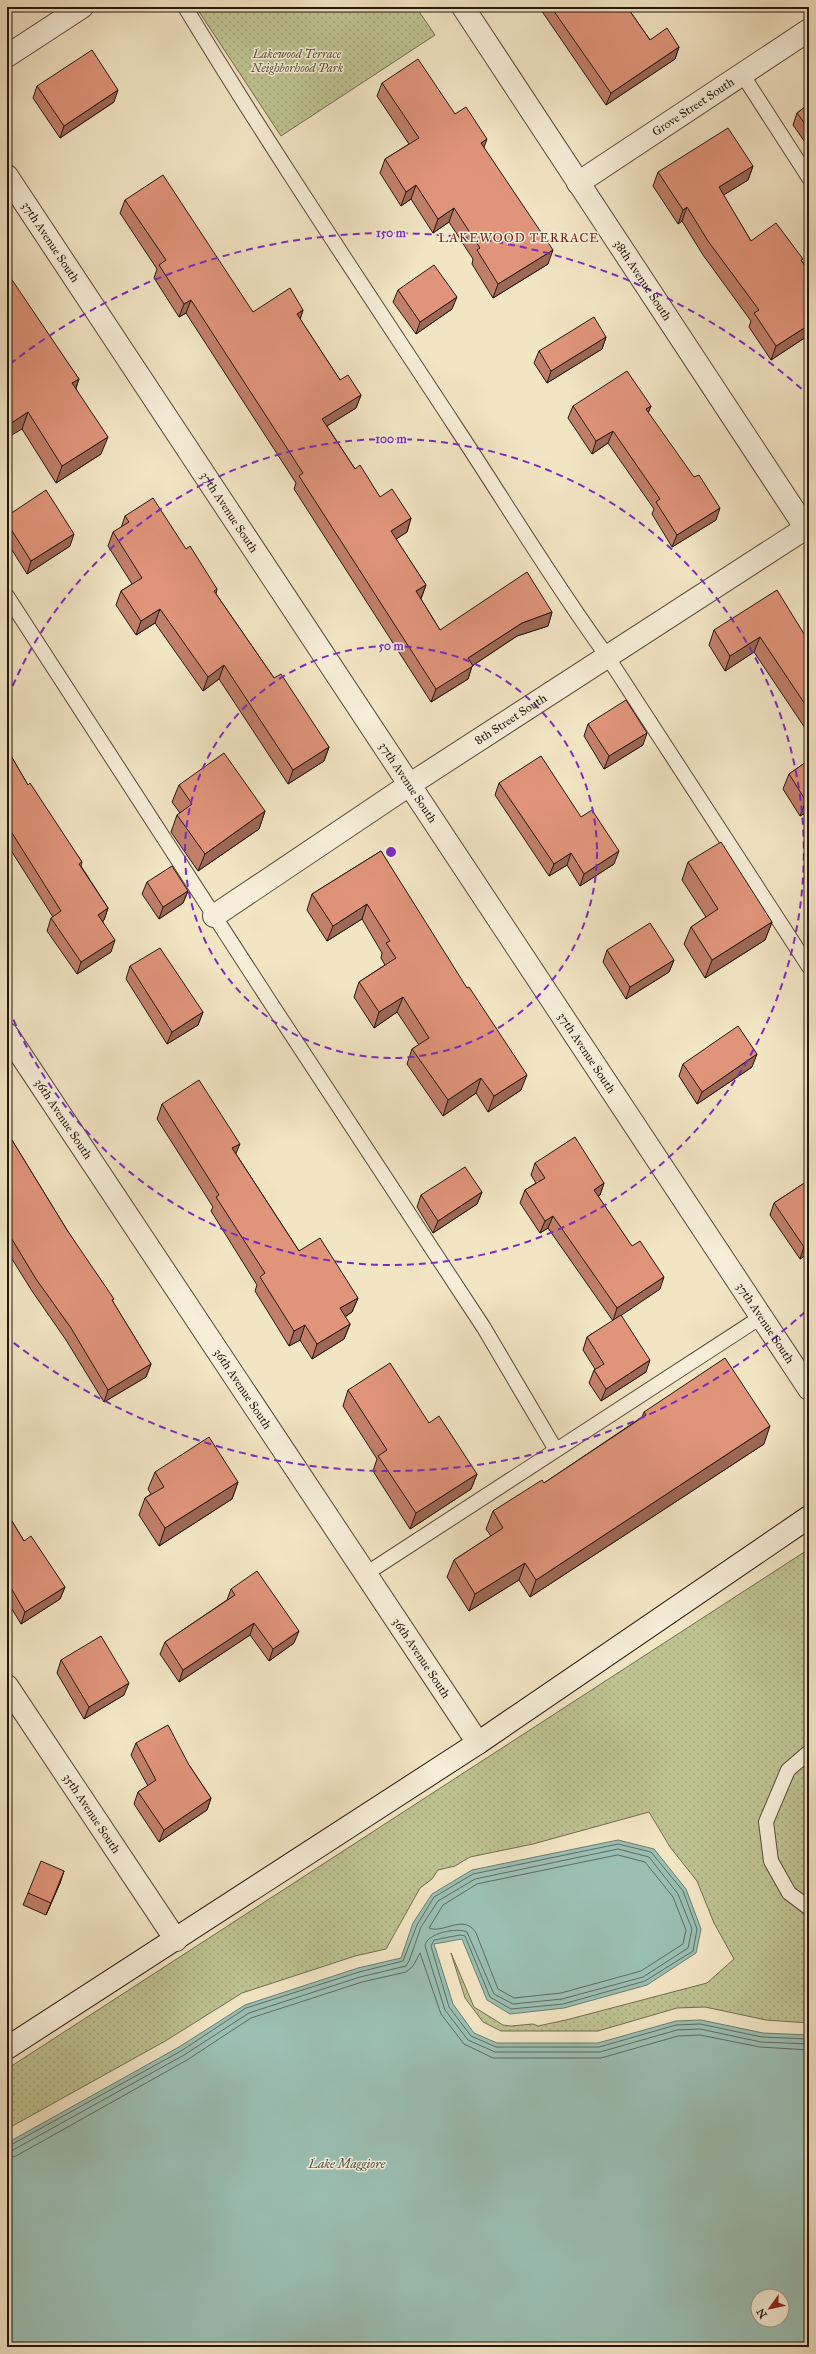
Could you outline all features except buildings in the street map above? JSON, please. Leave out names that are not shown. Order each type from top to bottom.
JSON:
[{"type":"street","points":[[7,56],[82,7]]},
{"type":"street","name":"38th Avenue South","points":[[463,7],[808,529]]},
{"type":"street","name":"Grove Street South","points":[[578,183],[809,30]]},
{"type":"street","name":"37th Avenue South","points":[[7,176],[809,1388]]},
{"type":"street","name":"8th Street South","points":[[214,916],[409,785],[808,529]]},
{"type":"street","name":"36th Avenue South","points":[[7,1034],[364,1575],[478,1743]]},
{"type":"street","points":[[7,2048],[176,1940],[478,1743],[809,1517]]},
{"type":"street","name":"35th Avenue South","points":[[7,1686],[176,1940]]},
{"type":"lane","points":[[186,7],[324,229],[486,473],[581,620],[608,656],[809,967]]},
{"type":"lane","points":[[742,74],[809,178]]},
{"type":"lane","points":[[7,596],[214,916],[484,1328],[556,1450]]},
{"type":"lane","points":[[364,1575],[762,1317]]},
{"type":"lane","points":[[809,1752],[788,1770],[766,1822],[771,1861],[789,1893],[809,1908]]},
{"type":"green space","name":"Lakewood Terrace Neighborhood Park","points":[[196,7],[416,7],[435,35],[281,136]]},
{"type":"green space","points":[[809,1549],[809,2023],[766,2020],[705,2007],[677,2008],[598,2031],[501,2031],[483,2022],[465,1998],[451,1953],[474,2007],[503,2025],[511,2026],[533,2024],[538,2026],[566,2020],[707,1983],[734,1959],[714,1923],[697,1881],[670,1847],[649,1812],[533,1844],[470,1857],[455,1866],[438,1870],[432,1879],[420,1888],[386,1949],[355,1956],[242,1993],[167,2040],[7,2129],[7,2069]]},
{"type":"water","name":"Lake Maggiore","points":[[618,1840],[654,1849],[686,1889],[701,1929],[696,1953],[647,1985],[564,2008],[510,2014],[487,2000],[462,1939],[434,1944],[453,2004],[474,2033],[497,2043],[598,2043],[676,2021],[701,2020],[763,2033],[809,2035],[809,2347],[7,2347],[7,2143],[179,2047],[245,2005],[358,1968],[401,1958],[413,1923],[432,1894],[472,1870]]},
{"type":"district","name":"LAKEWOOD TERRACE","points":[[519,238]]}]
